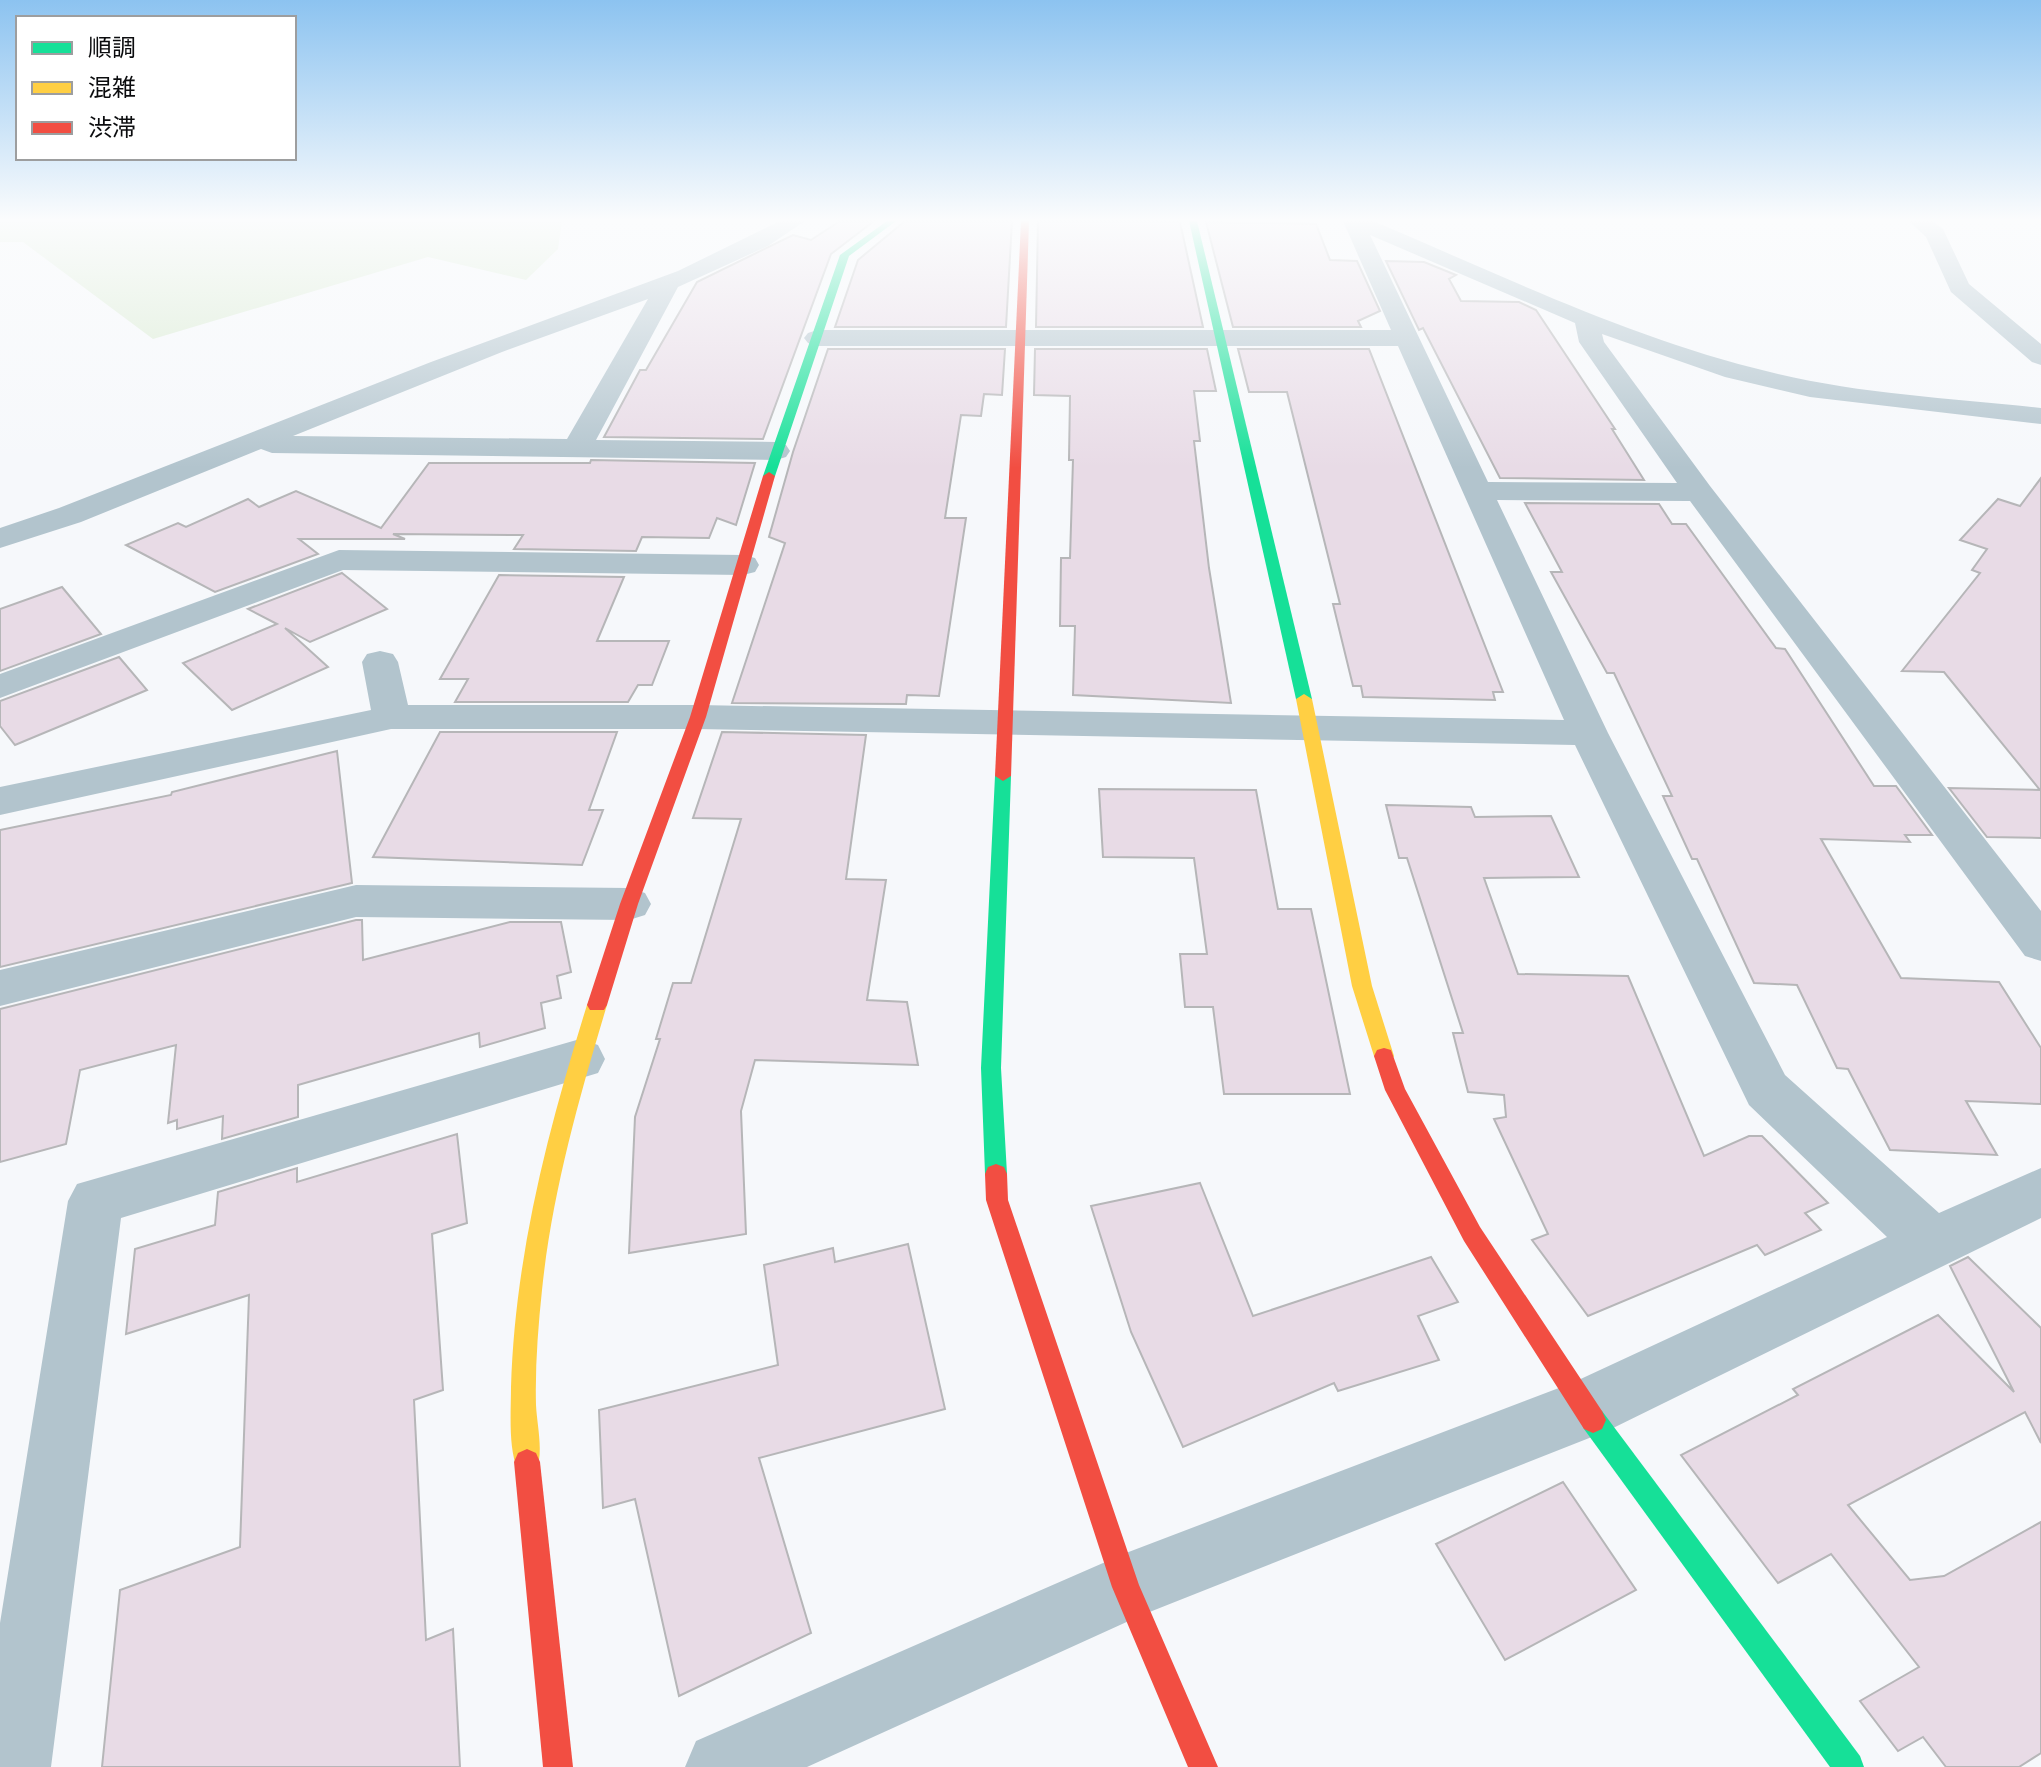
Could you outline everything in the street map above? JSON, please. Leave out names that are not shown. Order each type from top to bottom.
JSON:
[{"type":"street","points":[[0,538],[70,515],[610,303]]},
{"type":"street","points":[[577,448],[657,303]]},
{"type":"street","points":[[558,1767],[521,1404],[536,1239],[580,1059],[629,904],[698,717],[776,451],[829,303]]},
{"type":"street","points":[[1024,303],[991,1068],[997,1200],[1126,1587],[1203,1767]]},
{"type":"street","points":[[1211,303],[1311,729],[1362,986],[1395,1090],[1472,1234],[1585,1409],[1849,1767]]},
{"type":"street","points":[[1391,303],[1589,733],[1767,1090],[1932,1243]]},
{"type":"street","points":[[1549,303],[1735,371],[1819,389],[2041,416]]},
{"type":"street","points":[[1978,303],[2041,357]]},
{"type":"street","points":[[1586,319],[1592,342],[1699,492],[2041,944]]},
{"type":"street","points":[[817,338],[1406,338]]},
{"type":"street","points":[[254,444],[776,451]]},
{"type":"street","points":[[1478,491],[1699,492]]},
{"type":"street","points":[[0,687],[339,560],[743,565]]},
{"type":"street","points":[[380,662],[391,717]]},
{"type":"street","points":[[0,801],[391,717],[698,717],[1589,733]]},
{"type":"street","points":[[0,988],[356,901],[629,904]]},
{"type":"street","points":[[14,1767],[96,1201],[580,1059]]},
{"type":"street","points":[[722,1767],[1126,1587],[1585,1409],[2041,1192]]},
{"type":"green space","points":[[105,303],[272,303],[153,339]]},
{"type":"building","points":[[685,303],[813,303],[763,439],[604,437],[640,370],[646,370]]},
{"type":"building","points":[[843,303],[1007,303],[1006,327],[835,327]]},
{"type":"building","points":[[1036,303],[1198,303],[1203,327],[1036,327]]},
{"type":"building","points":[[1227,303],[1377,303],[1380,311],[1358,321],[1361,327],[1233,327]]},
{"type":"building","points":[[1406,303],[1522,303],[1536,310],[1615,429],[1612,429],[1644,480],[1500,478],[1423,328],[1419,330]]},
{"type":"building","points":[[828,349],[1005,349],[1002,395],[984,394],[981,416],[961,415],[945,518],[966,518],[939,696],[907,695],[906,704],[732,703],[785,543],[769,537],[793,452]]},
{"type":"building","points":[[1035,349],[1207,349],[1216,391],[1194,391],[1200,441],[1194,441],[1209,568],[1231,703],[1073,695],[1075,626],[1060,626],[1061,558],[1070,558],[1073,460],[1069,460],[1070,396],[1034,395]]},
{"type":"building","points":[[1238,349],[1369,349],[1503,692],[1493,692],[1495,700],[1363,697],[1361,686],[1353,686],[1333,604],[1340,604],[1287,392],[1249,392]]},
{"type":"building","points":[[591,460],[755,463],[736,525],[717,518],[709,538],[642,537],[636,551],[514,549],[523,535],[393,534],[405,539],[299,539],[318,554],[215,592],[126,545],[178,523],[186,527],[248,499],[259,507],[296,491],[381,528],[429,463],[590,463]]},
{"type":"building","points":[[2041,478],[2041,838],[1987,837],[1949,788],[2040,790],[1944,672],[1902,671],[1980,573],[1972,570],[1987,549],[1960,540],[1998,499],[2020,506]]},
{"type":"building","points":[[1525,503],[1659,504],[1672,524],[1686,524],[1776,648],[1785,649],[1874,786],[1896,786],[1932,835],[1905,835],[1910,842],[1821,839],[1901,978],[1999,982],[2041,1048],[2041,1104],[1966,1101],[1997,1155],[1890,1150],[1848,1069],[1837,1068],[1797,985],[1754,983],[1697,859],[1692,859],[1663,796],[1672,796],[1614,673],[1607,673],[1551,572],[1562,572]]},
{"type":"building","points":[[342,573],[387,609],[310,642],[285,628],[328,667],[232,710],[183,663],[277,624],[248,609]]},
{"type":"building","points":[[499,575],[624,577],[597,641],[669,641],[652,685],[638,685],[628,702],[455,702],[468,679],[440,679]]},
{"type":"building","points":[[62,587],[101,634],[0,671],[0,609]]},
{"type":"building","points":[[119,657],[147,690],[15,745],[0,726],[0,701]]},
{"type":"building","points":[[440,732],[617,732],[589,810],[603,810],[582,865],[373,857]]},
{"type":"building","points":[[722,732],[866,735],[846,879],[886,880],[867,1000],[907,1002],[918,1065],[755,1060],[741,1111],[746,1234],[629,1253],[635,1117],[660,1039],[656,1039],[673,983],[691,983],[741,819],[693,818]]},
{"type":"building","points":[[337,751],[352,883],[0,967],[0,830],[171,795],[172,792]]},
{"type":"building","points":[[1099,789],[1256,790],[1278,909],[1311,909],[1350,1094],[1224,1094],[1213,1007],[1185,1007],[1180,954],[1207,954],[1194,858],[1103,857]]},
{"type":"building","points":[[1386,805],[1471,807],[1475,817],[1551,816],[1579,877],[1484,878],[1518,974],[1628,976],[1704,1156],[1749,1136],[1762,1136],[1828,1203],[1805,1213],[1821,1230],[1765,1255],[1757,1245],[1588,1316],[1532,1240],[1548,1234],[1494,1119],[1506,1117],[1504,1095],[1468,1092],[1453,1033],[1463,1033],[1407,858],[1399,858]]},
{"type":"building","points":[[362,920],[363,960],[510,922],[561,922],[571,972],[557,976],[561,998],[541,1003],[545,1028],[480,1047],[479,1033],[298,1085],[298,1117],[222,1139],[223,1116],[177,1129],[177,1120],[168,1123],[176,1045],[80,1070],[66,1144],[0,1162],[0,1009]]},
{"type":"building","points":[[457,1134],[467,1223],[432,1234],[443,1390],[414,1400],[426,1640],[453,1629],[460,1767],[102,1767],[120,1590],[240,1547],[249,1295],[126,1334],[135,1249],[215,1225],[218,1192],[297,1168],[297,1182]]},
{"type":"building","points":[[1200,1183],[1253,1316],[1431,1257],[1458,1302],[1418,1316],[1439,1360],[1338,1391],[1334,1383],[1183,1447],[1131,1332],[1091,1206]]},
{"type":"building","points":[[908,1244],[945,1409],[759,1458],[811,1633],[679,1696],[635,1499],[603,1508],[599,1410],[778,1365],[764,1265],[833,1248],[835,1262]]},
{"type":"building","points":[[1968,1257],[2041,1328],[2041,1443],[2025,1412],[1848,1505],[1910,1580],[1944,1576],[2041,1522],[2041,1753],[2019,1767],[1946,1767],[1923,1737],[1898,1751],[1860,1701],[1919,1667],[1831,1554],[1778,1583],[1681,1455],[1798,1395],[1793,1389],[1938,1315],[2014,1392],[1950,1266]]},
{"type":"building","points":[[1563,1482],[1636,1590],[1505,1660],[1436,1544]]},
{"type":"traffic: fast","points":[[769,476],[828,303]]},
{"type":"traffic: fast","points":[[1212,303],[1304,699]]},
{"type":"traffic: fast","points":[[996,1174],[991,1068],[1003,776]]},
{"type":"traffic: fast","points":[[1593,1420],[1849,1767]]},
{"type":"traffic: slow","points":[[1304,699],[1362,986],[1384,1056]]},
{"type":"traffic: slow","points":[[527,1462],[524,1404],[530,1288],[550,1173],[597,1005]]},
{"type":"traffic: jam","points":[[1003,776],[1022,303]]},
{"type":"traffic: jam","points":[[597,1005],[629,904],[698,717],[769,476]]},
{"type":"traffic: jam","points":[[1384,1056],[1395,1090],[1472,1234],[1593,1420]]},
{"type":"traffic: jam","points":[[996,1174],[997,1200],[1126,1587],[1203,1767]]},
{"type":"traffic: jam","points":[[527,1462],[558,1767]]}]
